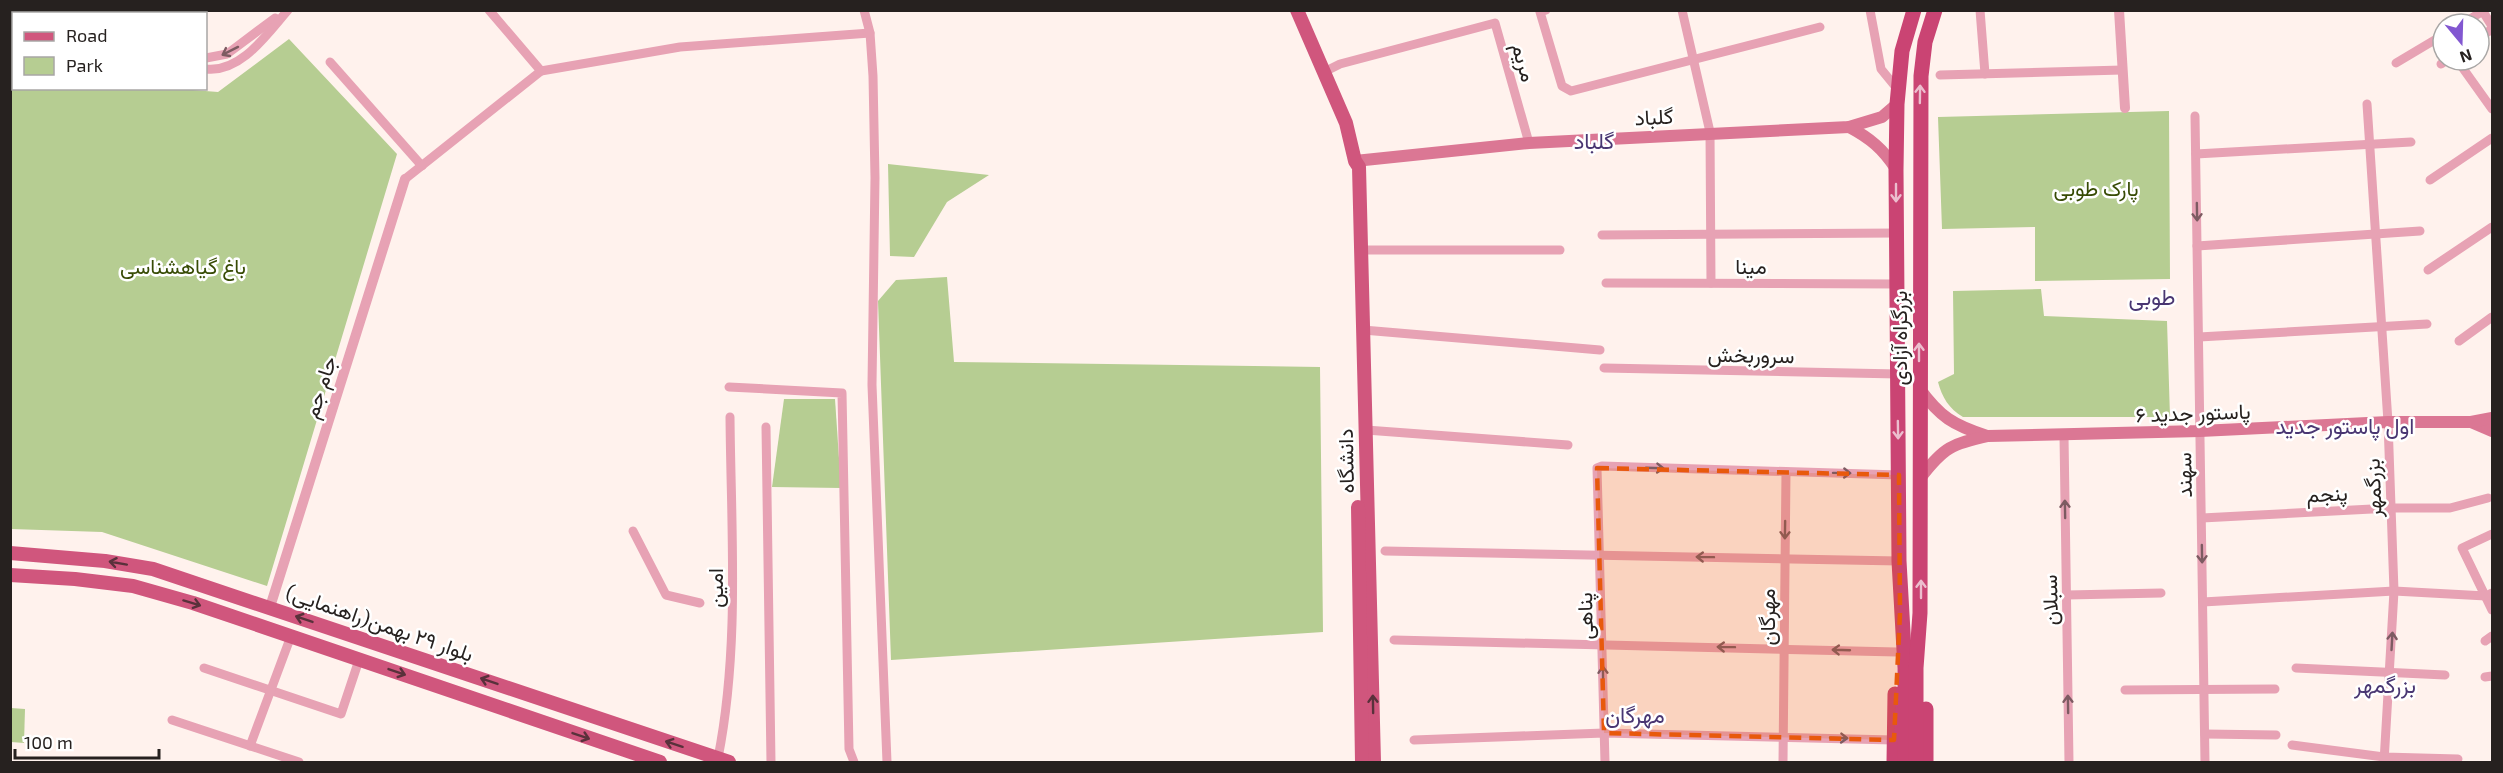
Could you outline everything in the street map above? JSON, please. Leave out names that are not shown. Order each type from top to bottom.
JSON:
[{"type":"highway","name":"بزرگراه آزادی","points":[[1910,668],[1900,614],[1896,170],[1902,51],[1914,10]]},
{"type":"highway","name":"بزرگراه آزادی","points":[[1910,668],[1920,613],[1921,76],[1925,42],[1935,10]]},
{"type":"highway","points":[[1897,134],[1904,137],[1920,134]]},
{"type":"highway","points":[[1897,154],[1909,150],[1920,155]]},
{"type":"highway","points":[[1920,613],[1926,670],[1926,762]]},
{"type":"highway","points":[[1894,762],[1900,614]]},
{"type":"highway","points":[[1905,762],[1910,668]]},
{"type":"highway","points":[[1910,668],[1916,762]]},
{"type":"main road","name":"دانشگاه","points":[[1297,10],[1346,123],[1355,160],[1362,762]]},
{"type":"main road","name":"گلباد","points":[[1355,160],[1529,143],[1710,132],[1849,127],[1882,117],[1898,98]]},
{"type":"main road","points":[[1849,127],[1869,137],[1884,151],[1896,170]]},
{"type":"main road","name":"دانشگاه","points":[[1355,160],[1359,167],[1374,762]]},
{"type":"main road","name":"پاستور جدید ۶","points":[[1919,388],[1936,412],[1958,427],[1988,436]]},
{"type":"main road","name":"پاستور جدید ۶","points":[[1921,477],[1938,454],[1958,443],[1988,436],[2064,436],[2388,422],[2471,422],[2493,418]]},
{"type":"main road","name":"پاستور جدید ۶","points":[[2471,422],[2493,431]]},
{"type":"main road","name":"بلوار ٢٩ بهمن(راهنمایی)","points":[[10,553],[105,561],[153,569],[723,760]]},
{"type":"main road","name":"بلوار ٢٩ بهمن(راهنمایی)","points":[[10,575],[75,579],[133,586],[193,603],[660,762]]},
{"type":"main road","points":[[621,749],[628,729]]},
{"type":"street","points":[[207,58],[227,54],[286,10]]},
{"type":"street","points":[[207,69],[232,64],[250,52],[286,10]]},
{"type":"street","points":[[489,10],[541,71]]},
{"type":"street","points":[[864,10],[870,33],[875,178],[872,385],[886,762]]},
{"type":"street","points":[[1682,10],[1710,132],[1711,283]]},
{"type":"street","points":[[1870,10],[1881,69],[1898,98]]},
{"type":"street","points":[[1980,10],[1985,74]]},
{"type":"street","points":[[2119,10],[2125,108]]},
{"type":"street","points":[[1543,11],[1566,90],[1571,91],[1820,27]]},
{"type":"street","points":[[2483,11],[2493,28]]},
{"type":"street","name":"مریم","points":[[1324,72],[1340,63],[1495,23],[1529,143]]},
{"type":"street","points":[[405,179],[541,71],[680,48],[870,33]]},
{"type":"street","points":[[2396,63],[2431,44]]},
{"type":"street","points":[[330,62],[422,166]]},
{"type":"street","points":[[1940,75],[2122,70]]},
{"type":"street","points":[[2466,72],[2493,109]]},
{"type":"street","name":"بزرگمهر","points":[[2367,104],[2388,422],[2394,591],[2384,760]]},
{"type":"street","name":"سهند","points":[[2195,116],[2205,762]]},
{"type":"street","points":[[2430,180],[2493,138]]},
{"type":"street","points":[[2196,154],[2411,142]]},
{"type":"street","name":"جام جم","points":[[270,607],[405,179]]},
{"type":"street","points":[[2428,270],[2493,227]]},
{"type":"street","points":[[2197,246],[2420,231]]},
{"type":"street","points":[[1602,235],[1897,233]]},
{"type":"street","points":[[1361,250],[1560,250]]},
{"type":"street","name":"مینا","points":[[1606,283],[1896,284]]},
{"type":"street","points":[[2459,341],[2493,317]]},
{"type":"street","points":[[2199,337],[2427,324]]},
{"type":"street","points":[[1363,330],[1600,350]]},
{"type":"street","name":"سروربخش","points":[[1604,368],[1898,374]]},
{"type":"street","points":[[729,387],[842,393],[849,748],[854,762]]},
{"type":"street","name":"امین","points":[[723,760],[722,736],[732,615],[730,417]]},
{"type":"street","points":[[766,427],[771,762]]},
{"type":"street","points":[[1366,430],[1568,445]]},
{"type":"street","name":"سبلان","points":[[2064,436],[2069,762]]},
{"type":"street","name":"پناهی","points":[[1605,762],[1600,555],[1595,474],[1597,468],[1602,466],[1786,472]]},
{"type":"street","points":[[1786,472],[1899,475]]},
{"type":"street","name":"مهرگان","points":[[1784,762],[1786,472]]},
{"type":"street","name":"پنجم","points":[[2202,518],[2391,508],[2450,508],[2488,498]]},
{"type":"street","points":[[633,531],[666,595],[700,603]]},
{"type":"street","points":[[2493,534],[2462,548],[2489,594],[2493,610]]},
{"type":"street","points":[[1385,551],[1899,561]]},
{"type":"street","points":[[2203,602],[2394,591],[2489,594]]},
{"type":"street","points":[[2067,595],[2161,593]]},
{"type":"street","points":[[250,746],[291,636]]},
{"type":"street","points":[[1394,640],[1897,652]]},
{"type":"street","points":[[204,668],[341,714],[359,660]]},
{"type":"street","points":[[2296,668],[2445,675]]},
{"type":"street","points":[[2125,690],[2275,689]]},
{"type":"street","points":[[172,720],[299,762]]},
{"type":"street","points":[[1414,740],[1604,733],[1894,740]]},
{"type":"street","points":[[2205,734],[2276,735]]},
{"type":"street","points":[[2292,745],[2384,760],[2458,759]]},
{"type":"highlighted area","points":[[1597,468],[1899,475],[1900,613],[1894,740],[1604,733]]},
{"type":"green space","name":"باغ گیاهشناسی","points":[[289,39],[397,154],[267,586],[102,532],[11,529],[11,77],[12,90],[218,92]]},
{"type":"green space","name":"پارک طوبی","points":[[2169,111],[2170,279],[2035,281],[2035,227],[1942,229],[1938,117]]},
{"type":"green space","points":[[888,164],[989,175],[947,202],[914,257],[890,256]]},
{"type":"green space","points":[[947,277],[954,362],[1320,367],[1323,632],[891,660],[878,301],[896,280]]},
{"type":"green space","points":[[2041,289],[2044,316],[2167,321],[2170,417],[1963,417],[1954,410],[1944,398],[1938,382],[1954,374],[1953,291]]},
{"type":"green space","points":[[784,399],[835,399],[841,488],[772,487]]},
{"type":"green space","points":[[11,708],[25,709],[24,743],[11,742]]},
{"type":"district","name":"گلباد","points":[[1594,140]]},
{"type":"district","name":"طوبی","points":[[2152,296]]},
{"type":"district","name":"اول پاستور جدید","points":[[2345,425]]},
{"type":"district","name":"بزرگمهر","points":[[2385,684]]},
{"type":"district","name":"مهرگان","points":[[1635,714]]}]
